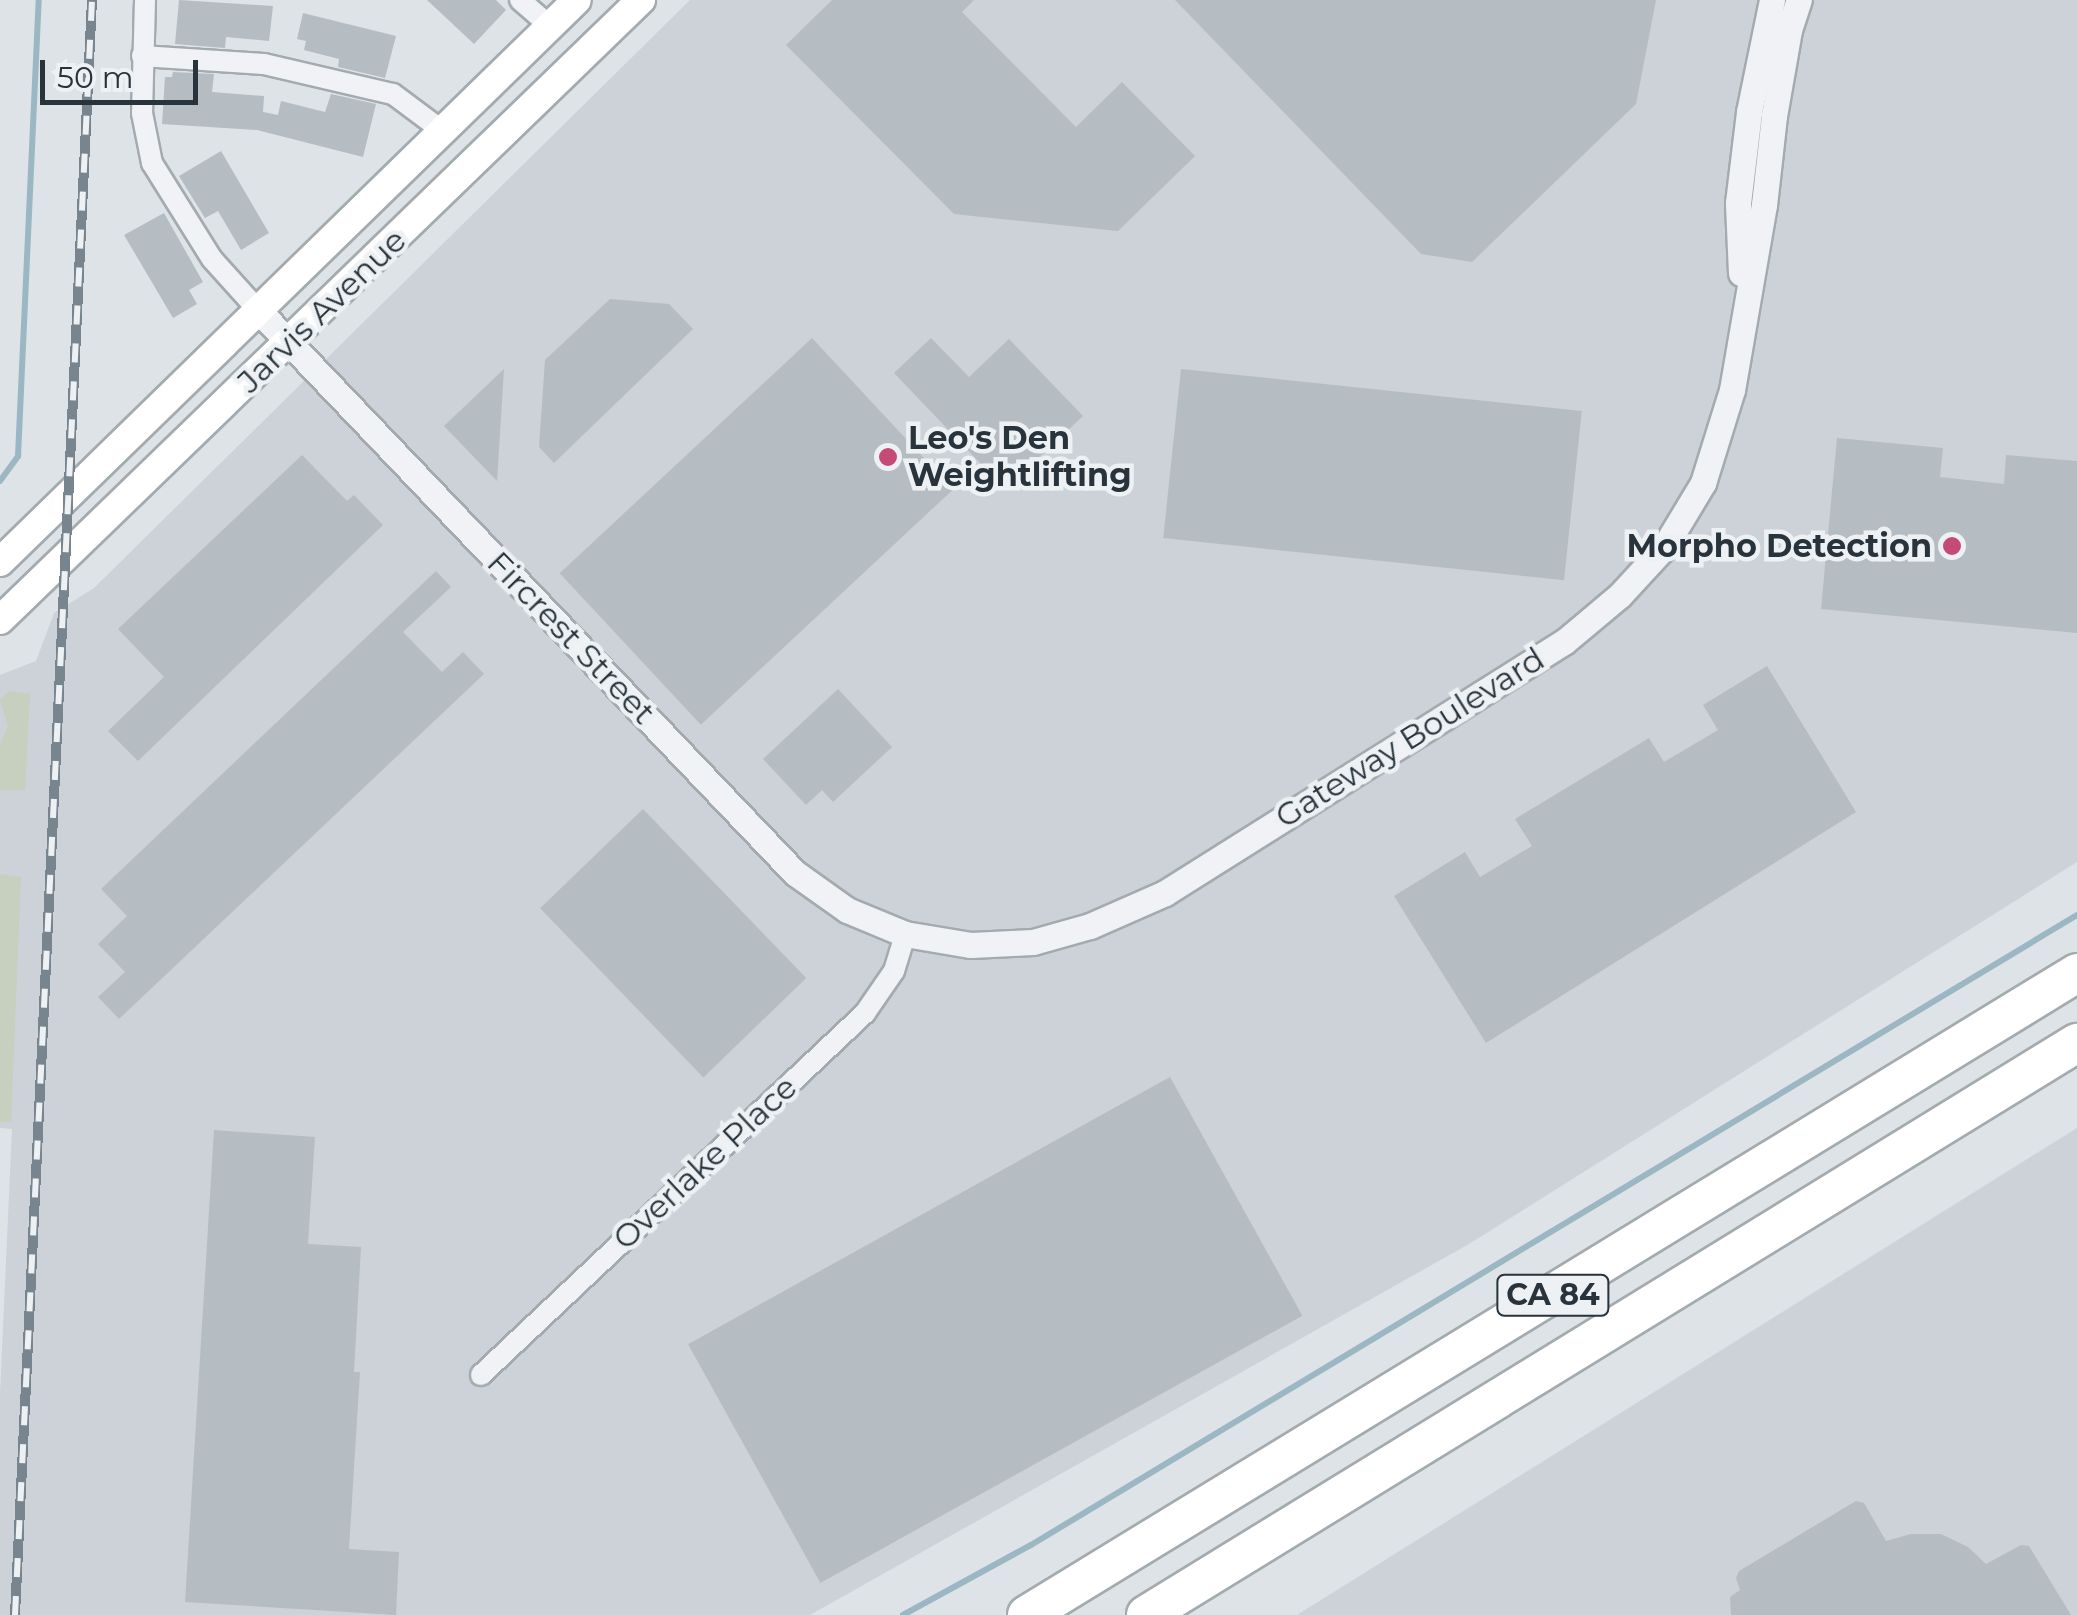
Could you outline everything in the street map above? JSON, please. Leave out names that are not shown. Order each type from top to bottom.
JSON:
[{"type":"highway","name":"CA 84","points":[[1027,1615],[2077,973]]},
{"type":"highway","name":"CA 84","points":[[1146,1615],[2077,1044]]},
{"type":"highway","name":"CA 84","points":[[1183,1615],[2077,1067]]},
{"type":"main road","name":"Jarvis Avenue","points":[[0,562],[577,0]]},
{"type":"main road","name":"Jarvis Avenue","points":[[0,620],[641,0]]},
{"type":"street","points":[[145,0],[142,113],[152,162],[212,259],[258,311]]},
{"type":"street","points":[[520,0],[550,26]]},
{"type":"street","name":"Gateway Boulevard","points":[[1743,323],[1738,203],[1748,112],[1772,0]]},
{"type":"street","name":"Gateway Boulevard","points":[[905,934],[970,945],[1033,942],[1090,926],[1165,893],[1564,642],[1620,595],[1665,546],[1702,484],[1732,390],[1777,99],[1799,0]]},
{"type":"street","points":[[142,56],[264,64],[393,94],[444,132]]},
{"type":"street","name":"Fircrest Street","points":[[258,311],[795,873],[847,910],[905,934]]},
{"type":"street","name":"Overlake Place","points":[[480,1375],[865,1013],[894,970],[905,934]]},
{"type":"shaded area","points":[[690,0],[2077,0],[2077,862],[1469,1244],[810,1615],[0,1615],[0,1394],[12,1129],[0,1128],[0,675],[36,661],[54,613],[94,588]]},
{"type":"shaded area","points":[[2077,1128],[2077,1615],[1297,1615]]},
{"type":"green space","points":[[9,691],[30,694],[25,790],[0,790],[0,744],[8,726],[0,700]]},
{"type":"green space","points":[[0,874],[21,877],[11,1122],[0,1122]]},
{"type":"building","points":[[179,0],[273,6],[269,41],[226,37],[225,48],[175,44]]},
{"type":"building","points":[[427,0],[496,0],[506,10],[474,44]]},
{"type":"building","points":[[832,0],[974,0],[962,12],[1076,127],[1122,82],[1195,156],[1118,231],[954,214],[786,45]]},
{"type":"building","points":[[1175,0],[1656,0],[1636,104],[1472,262],[1421,254]]},
{"type":"building","points":[[303,13],[396,36],[385,78],[338,67],[339,59],[304,50],[306,41],[297,39]]},
{"type":"building","points":[[173,72],[214,74],[212,92],[264,96],[263,112],[278,115],[281,101],[325,112],[331,94],[376,104],[363,157],[257,130],[162,124],[165,77],[172,77]]},
{"type":"building","points":[[221,151],[269,233],[241,250],[218,211],[205,218],[179,176]]},
{"type":"building","points":[[164,213],[203,282],[189,290],[197,304],[173,318],[124,235]]},
{"type":"building","points":[[610,299],[669,304],[693,329],[554,463],[539,447],[545,360]]},
{"type":"building","points":[[812,338],[953,489],[701,725],[560,573]]},
{"type":"building","points":[[931,338],[969,377],[1009,339],[1083,416],[1005,489],[894,373]]},
{"type":"building","points":[[504,369],[497,481],[444,426]]},
{"type":"building","points":[[1181,369],[1582,411],[1564,580],[1163,538]]},
{"type":"building","name":"Morpho Detection","points":[[1837,438],[1943,448],[1940,477],[2004,484],[2006,455],[2077,461],[2077,633],[1821,609]]},
{"type":"building","points":[[302,455],[347,501],[354,495],[383,525],[138,761],[108,731],[164,677],[118,629]]},
{"type":"building","points":[[436,571],[451,587],[403,632],[442,672],[463,652],[484,674],[119,1019],[98,997],[125,972],[98,944],[127,916],[101,889]]},
{"type":"building","points":[[1767,666],[1856,812],[1486,1043],[1394,896],[1465,852],[1480,877],[1532,846],[1515,819],[1649,738],[1664,762],[1718,730],[1703,705]]},
{"type":"building","points":[[838,689],[892,747],[833,802],[822,790],[806,805],[763,759]]},
{"type":"building","points":[[643,809],[806,978],[703,1077],[540,908]]},
{"type":"building","points":[[1170,1077],[1302,1316],[820,1583],[688,1344]]},
{"type":"building","points":[[214,1130],[315,1137],[308,1244],[361,1247],[354,1372],[360,1372],[349,1549],[399,1552],[396,1615],[185,1602]]},
{"type":"building","points":[[1856,1501],[1864,1503],[1886,1541],[1911,1534],[1941,1534],[1968,1547],[1986,1564],[2021,1545],[2029,1546],[2071,1615],[1731,1615],[1730,1597],[1740,1590],[1736,1578],[1739,1571]]},
{"type":"waterway","points":[[0,481],[18,456],[39,0]]},
{"type":"waterway","points":[[903,1615],[1031,1545],[2077,915]]},
{"type":"railway","points":[[15,1615],[92,0]]},
{"type":"place","name":"Leo's Den Weightlifting","points":[[888,457]]},
{"type":"place","name":"Morpho Detection","points":[[1952,546]]}]
